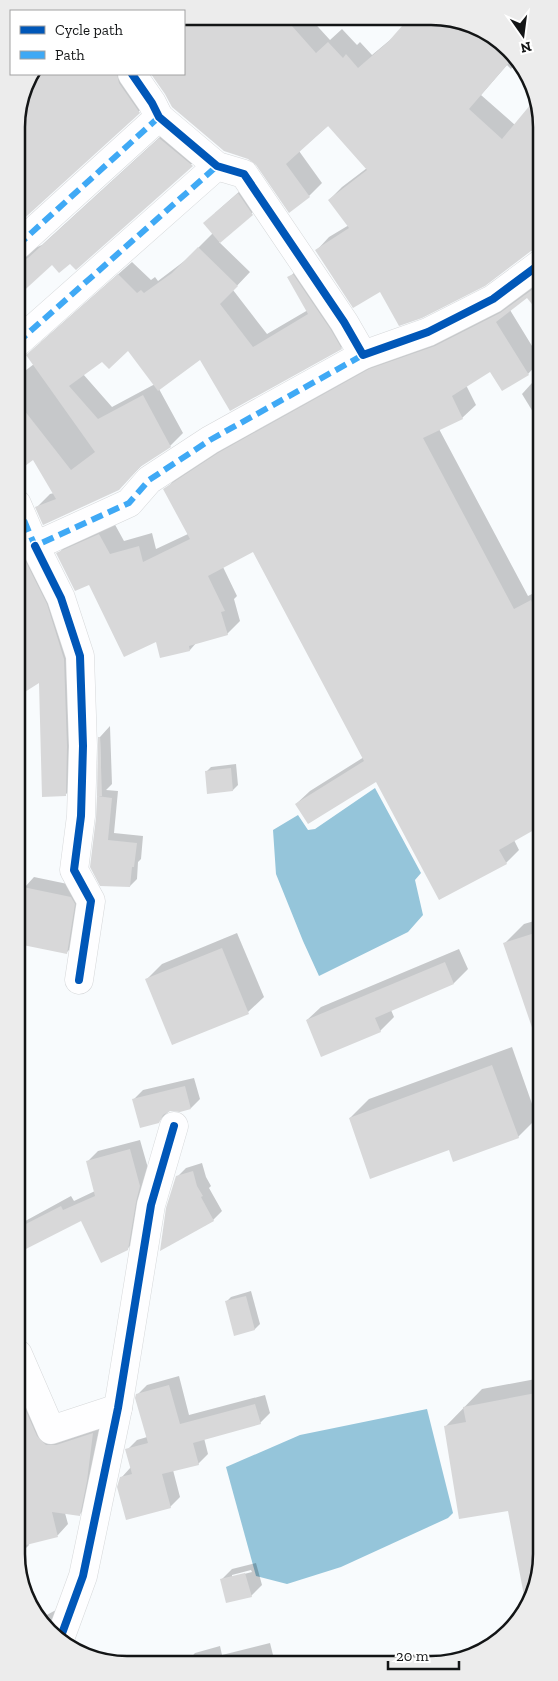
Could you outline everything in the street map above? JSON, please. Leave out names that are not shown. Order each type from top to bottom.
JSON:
[{"type":"street","points":[[133,75],[152,103],[159,117],[217,166],[244,174],[344,322],[363,355]]},
{"type":"street","points":[[25,239],[159,117]]},
{"type":"street","points":[[25,336],[217,166]]},
{"type":"street","points":[[35,546],[129,502],[149,480],[210,440],[363,355],[428,332],[492,299],[533,269]]},
{"type":"street","points":[[25,523],[61,598],[80,656],[83,746],[81,816],[74,870],[90,901],[78,980]]},
{"type":"street","points":[[62,1633],[83,1576],[118,1408],[151,1205],[174,1126]]},
{"type":"street","points":[[25,1370],[52,1430],[118,1408]]},
{"type":"water","points":[[375,788],[421,873],[415,880],[423,915],[408,932],[319,976],[276,874],[273,830],[298,815],[308,830],[315,829]]},
{"type":"water","points":[[427,1409],[453,1513],[448,1518],[341,1567],[287,1584],[256,1576],[226,1467],[300,1435]]},
{"type":"building","points":[[185,25],[291,25],[316,53],[328,42],[343,58],[346,54],[358,68],[388,42],[403,25],[445,26],[464,30],[493,46],[498,50],[498,60],[508,60],[509,62],[469,109],[502,139],[530,105],[533,120],[533,251],[485,286],[422,318],[399,326],[380,292],[353,308],[315,250],[349,228],[328,200],[367,170],[328,126],[286,164],[310,197],[289,213],[256,165],[248,159],[224,151],[172,107],[152,75],[185,75]]},
{"type":"building","points":[[39,75],[117,75],[119,83],[140,113],[25,218],[25,120],[28,100]]},
{"type":"building","points":[[159,138],[193,166],[76,270],[70,264],[59,273],[52,265],[25,290],[25,259]]},
{"type":"building","points":[[238,193],[253,215],[220,243],[203,223]]},
{"type":"building","points":[[198,247],[238,286],[220,304],[253,347],[308,314],[287,277],[293,274],[342,349],[230,411],[200,360],[158,391],[128,351],[109,369],[102,362],[69,386],[98,419],[143,395],[171,447],[140,467],[119,490],[43,525],[35,507],[56,499],[33,460],[25,466],[25,411],[71,470],[95,452],[26,355],[118,274],[137,293],[141,290],[144,293],[172,273]]},
{"type":"building","points":[[533,289],[533,305],[527,298],[496,322],[529,375],[502,391],[490,372],[452,396],[463,419],[423,438],[514,609],[531,600],[533,604],[533,831],[499,850],[507,864],[439,900],[376,782],[308,824],[295,804],[364,761],[253,552],[208,576],[225,611],[221,612],[228,635],[189,646],[190,651],[160,658],[156,642],[124,657],[89,585],[75,591],[56,553],[99,534],[110,554],[139,546],[143,562],[190,539],[163,489],[218,453],[369,369],[435,346],[500,313]]},
{"type":"building","points":[[25,560],[47,604],[64,659],[67,746],[66,796],[42,797],[39,683],[25,692]]},
{"type":"building","points":[[98,737],[100,737],[102,796],[97,796]]},
{"type":"building","points":[[231,768],[233,791],[207,794],[205,771]]},
{"type":"building","points":[[97,796],[112,798],[108,840],[137,843],[130,887],[100,886],[90,867]]},
{"type":"building","points":[[25,887],[71,897],[75,904],[67,954],[25,945]]},
{"type":"building","points":[[533,934],[533,1030],[503,943]]},
{"type":"building","points":[[222,948],[249,1014],[172,1045],[145,979]]},
{"type":"building","points":[[445,962],[454,984],[375,1018],[381,1032],[321,1057],[306,1020]]},
{"type":"building","points":[[492,1065],[519,1138],[453,1162],[449,1150],[370,1179],[349,1118]]},
{"type":"building","points":[[185,1086],[191,1109],[180,1112],[170,1111],[163,1115],[159,1123],[140,1128],[132,1099]]},
{"type":"building","points":[[130,1149],[140,1186],[128,1250],[101,1263],[81,1221],[25,1249],[25,1224],[61,1206],[63,1210],[95,1196],[86,1161]]},
{"type":"building","points":[[193,1171],[197,1186],[203,1196],[201,1197],[214,1221],[160,1251],[166,1208],[176,1176]]},
{"type":"building","points":[[246,1296],[255,1330],[234,1336],[225,1301]]},
{"type":"building","points":[[169,1385],[180,1424],[255,1404],[261,1424],[193,1443],[199,1465],[162,1474],[171,1508],[126,1520],[117,1487],[120,1477],[132,1474],[125,1449],[148,1443],[135,1398],[136,1394]]},
{"type":"building","points":[[533,1394],[533,1561],[530,1581],[524,1595],[508,1511],[459,1519],[444,1426],[466,1422],[463,1407]]},
{"type":"building","points":[[25,1409],[37,1436],[46,1445],[56,1445],[93,1433],[80,1516],[52,1512],[58,1537],[25,1545]]},
{"type":"building","points":[[245,1573],[252,1597],[226,1603],[220,1579]]},
{"type":"marked path","points":[[25,239],[159,117]]},
{"type":"marked path","points":[[25,336],[217,166]]},
{"type":"marked path","points":[[25,523],[35,546],[129,503],[149,480],[210,440],[363,355]]},
{"type":"cycle path","points":[[133,75],[152,103],[159,117],[217,166],[244,174],[344,322],[363,355],[428,332],[493,299],[533,269]]},
{"type":"cycle path","points":[[35,546],[61,598],[80,656],[83,746],[81,816],[74,870],[91,901],[79,980]]},
{"type":"cycle path","points":[[62,1633],[83,1576],[118,1408],[151,1205],[174,1126]]}]
